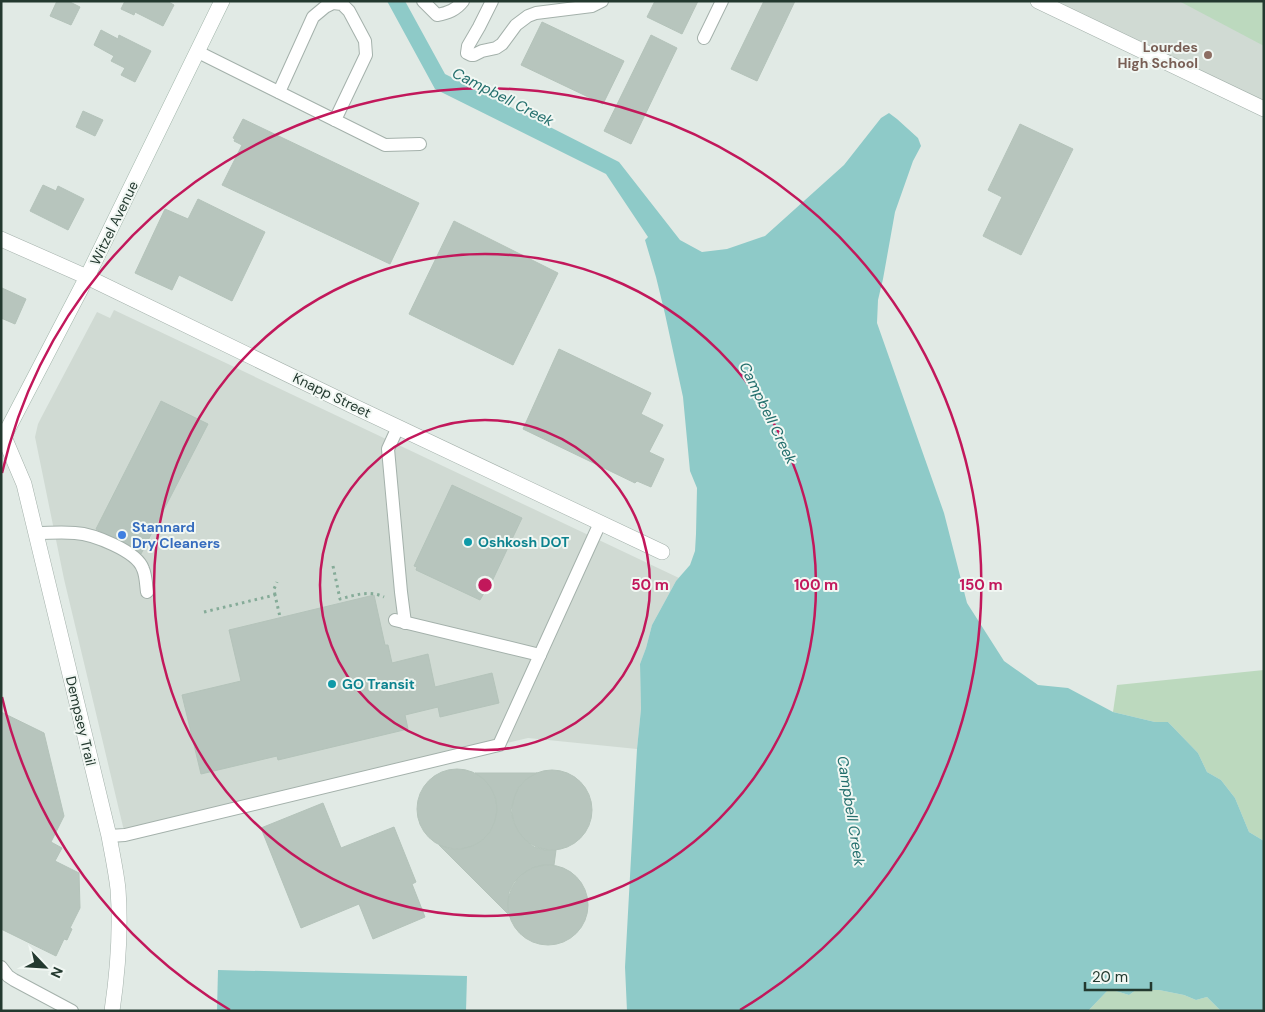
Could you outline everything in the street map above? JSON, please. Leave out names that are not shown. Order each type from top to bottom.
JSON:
[{"type":"street","name":"Witzel Avenue","points":[[3,440],[87,277],[222,1]]},
{"type":"street","points":[[1038,1],[1264,109]]},
{"type":"street","name":"Knapp Street","points":[[1,238],[87,277],[662,552]]},
{"type":"street","name":"Dempsey Trail","points":[[3,440],[24,484],[108,836],[118,887],[119,927],[116,982],[112,1011]]},
{"type":"lane","points":[[423,1],[437,15],[448,13],[457,8],[463,1]]},
{"type":"lane","points":[[492,1],[468,46],[467,53],[470,55],[474,55],[482,50],[496,48],[502,44],[516,25],[528,16],[536,13],[592,6],[602,1]]},
{"type":"lane","points":[[704,38],[722,1]]},
{"type":"lane","points":[[279,92],[314,17],[324,7],[333,3],[342,4],[349,11],[365,40],[366,55],[335,120]]},
{"type":"lane","points":[[198,52],[385,144],[420,144]]},
{"type":"lane","points":[[398,427],[388,449],[401,592],[400,621],[540,654]]},
{"type":"lane","points":[[108,836],[125,835],[499,745],[600,523]]},
{"type":"lane","points":[[36,532],[77,533],[95,537],[116,546],[131,555],[143,567],[147,592]]},
{"type":"lane","points":[[1,967],[14,980],[72,1011]]},
{"type":"path","points":[[333,566],[340,599],[374,592],[383,597],[400,621]]},
{"type":"path","points":[[276,582],[274,589],[280,617]]},
{"type":"path","points":[[204,612],[275,594]]},
{"type":"shaded area","name":"Lourdes High School","points":[[1041,1],[1264,1],[1264,109]]},
{"type":"shaded area","points":[[114,310],[679,578],[652,625],[640,664],[641,709],[637,749],[528,738],[125,835],[64,579],[35,437],[38,424],[97,312],[110,318]]},
{"type":"green space","points":[[1179,1],[1264,1],[1264,46]]},
{"type":"green space","points":[[1264,670],[1264,841],[1249,832],[1235,798],[1221,780],[1207,772],[1198,753],[1168,722],[1155,722],[1113,712],[1117,685]]},
{"type":"green space","points":[[1109,989],[1129,995],[1136,990],[1159,990],[1184,995],[1196,1000],[1207,997],[1221,1011],[1088,1011]]},
{"type":"water","name":"Campbell Creek","points":[[387,1],[405,1],[445,74],[619,162],[680,240],[702,252],[727,249],[765,236],[844,165],[881,118],[889,113],[918,138],[921,146],[913,161],[895,212],[878,300],[877,323],[944,513],[967,603],[1004,661],[1038,685],[1068,688],[1113,712],[1155,722],[1168,722],[1198,753],[1207,772],[1221,780],[1235,798],[1249,832],[1264,841],[1264,1011],[1221,1011],[1207,997],[1196,1000],[1184,995],[1159,990],[1136,990],[1129,995],[1109,989],[1088,1011],[627,1011],[625,967],[637,749],[641,709],[640,664],[652,625],[676,581],[690,565],[695,551],[696,534],[697,488],[690,471],[683,397],[665,314],[645,240],[648,237],[606,174],[435,89]]},
{"type":"water","points":[[218,970],[467,976],[466,1011],[217,1011]]},
{"type":"building","points":[[57,1],[68,1],[80,7],[71,25],[50,16]]},
{"type":"building","points":[[125,1],[167,1],[174,5],[163,26],[135,12],[134,15],[121,9]]},
{"type":"building","points":[[655,1],[698,1],[682,34],[647,17]]},
{"type":"building","points":[[764,1],[795,1],[757,81],[731,69]]},
{"type":"building","points":[[542,22],[624,61],[603,104],[521,65]]},
{"type":"building","points":[[101,30],[118,39],[119,35],[151,51],[135,82],[121,75],[125,68],[111,61],[114,56],[94,45]]},
{"type":"building","points":[[651,35],[677,48],[631,144],[604,131]]},
{"type":"building","points":[[83,111],[103,120],[95,136],[76,127]]},
{"type":"building","points":[[243,119],[419,203],[390,264],[222,185],[242,145],[234,141],[235,139],[233,138]]},
{"type":"building","points":[[1020,124],[1073,149],[1021,255],[983,236],[1002,197],[988,190]]},
{"type":"building","points":[[43,185],[56,191],[58,186],[84,199],[68,230],[30,211]]},
{"type":"building","points":[[198,199],[265,232],[232,301],[179,275],[172,290],[135,273],[165,209],[188,219]]},
{"type":"building","points":[[454,221],[558,273],[513,365],[409,314]]},
{"type":"building","points":[[2,288],[26,299],[15,324],[1,318]]},
{"type":"building","points":[[559,349],[651,393],[641,414],[663,425],[649,452],[664,459],[651,487],[637,481],[635,483],[523,429]]},
{"type":"building","points":[[161,401],[208,424],[141,554],[96,529]]},
{"type":"building","name":"Oshkosh DOT","points":[[452,485],[522,518],[486,594],[484,593],[480,600],[416,570],[417,567],[414,566]]},
{"type":"building","name":"GO Transit","points":[[374,595],[385,645],[388,645],[392,663],[428,654],[435,687],[492,673],[499,703],[440,717],[438,707],[405,715],[408,729],[278,760],[277,756],[201,774],[182,695],[241,681],[229,630]]},
{"type":"building","points":[[1,712],[44,733],[64,816],[51,842],[62,848],[55,861],[79,873],[80,908],[70,928],[72,929],[67,940],[64,939],[56,956],[1,929]]},
{"type":"building","points":[[457,769],[472,772],[485,781],[494,794],[497,809],[494,824],[485,837],[472,846],[457,849],[442,846],[429,837],[420,824],[417,809],[420,794],[429,781],[442,772]]},
{"type":"building","points":[[552,770],[567,773],[580,782],[589,795],[592,810],[589,825],[580,838],[567,847],[552,850],[537,847],[524,838],[515,825],[512,810],[515,795],[524,782],[537,773]]},
{"type":"building","points":[[475,773],[537,773],[526,779],[518,788],[511,810],[513,821],[525,840],[534,847],[556,850],[554,865],[532,868],[514,882],[509,892],[509,915],[439,845],[450,849],[462,849],[473,846],[483,840],[490,832],[497,810],[496,799],[484,779]]},
{"type":"building","points":[[323,803],[341,848],[394,827],[416,882],[412,884],[425,917],[373,939],[359,904],[301,928],[261,828]]},
{"type":"building","points":[[548,865],[563,868],[576,877],[585,890],[588,905],[585,920],[576,933],[563,942],[548,945],[533,942],[520,933],[511,920],[508,905],[511,890],[520,877],[533,868]]},
{"type":"place","name":"Lourdes High School","points":[[1208,55]]},
{"type":"place","name":"Stannard Dry Cleaners","points":[[122,535]]},
{"type":"place","name":"Oshkosh DOT","points":[[468,542]]},
{"type":"place","name":"GO Transit","points":[[332,684]]}]
